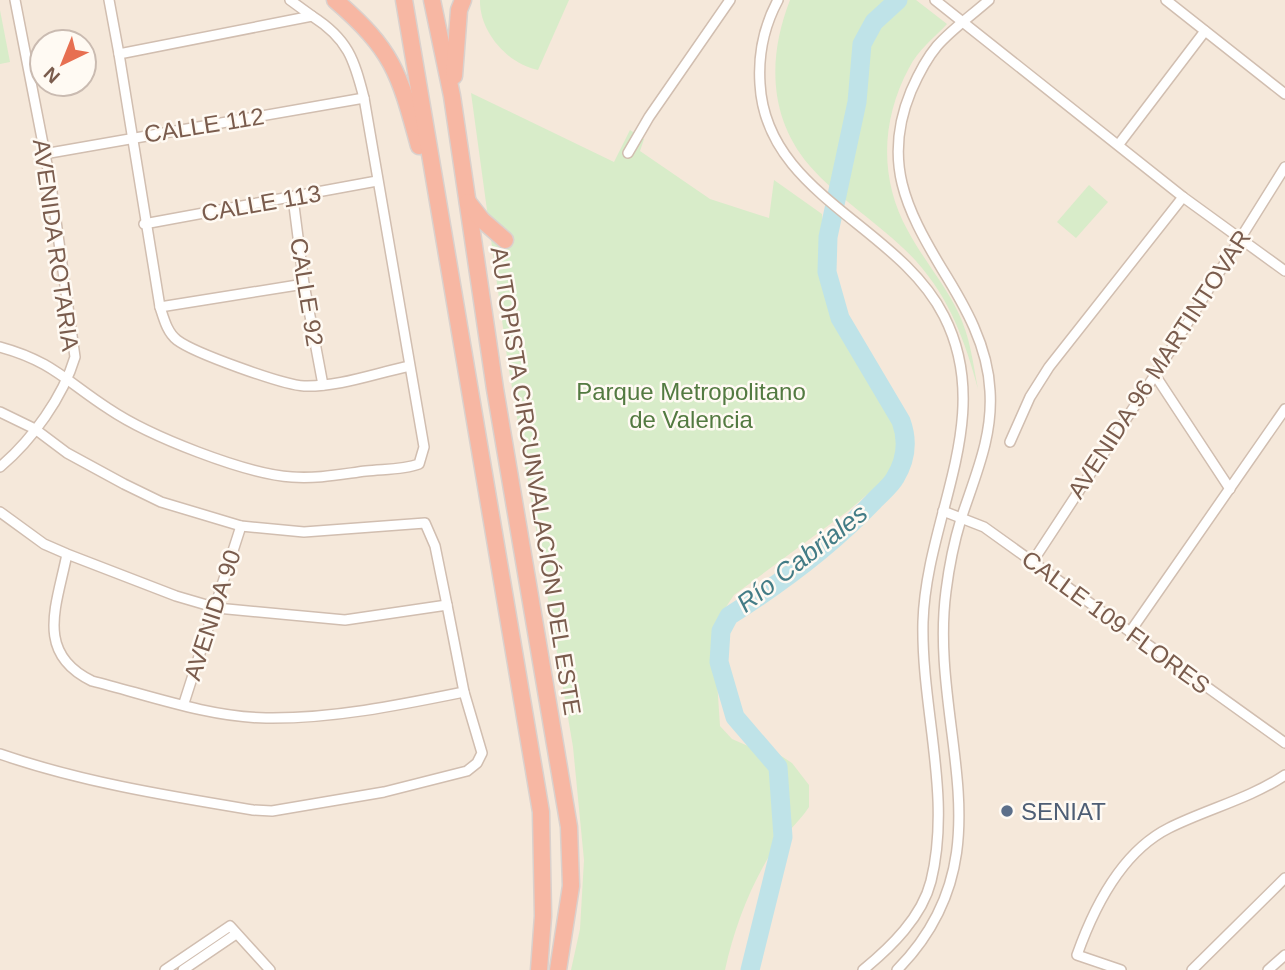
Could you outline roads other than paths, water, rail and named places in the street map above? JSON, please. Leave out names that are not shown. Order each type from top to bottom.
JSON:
[{"type":"highway","points":[[335,0],[384,48],[401,79],[440,217]]},
{"type":"highway","name":"AUTOPISTA CIRCUNVALACIÓN DEL ESTE","points":[[404,0],[541,812],[542,916],[538,970]]},
{"type":"highway","name":"AUTOPISTA CIRCUNVALACIÓN DEL ESTE","points":[[432,0],[452,96],[569,827],[571,886],[558,970]]},
{"type":"highway","points":[[452,96],[459,10],[463,0]]},
{"type":"highway","points":[[468,201],[482,220],[505,240],[494,238],[487,241],[476,258]]},
{"type":"street","name":"AVENIDA ROTARIA","points":[[0,467],[35,429],[69,378],[75,357],[51,185],[20,13],[15,0]]},
{"type":"street","points":[[20,13],[21,0]]},
{"type":"street","points":[[109,0],[144,224],[166,327],[177,340],[197,350],[301,386],[323,385],[410,366]]},
{"type":"street","points":[[0,346],[30,355],[69,378],[109,410],[155,435],[215,457],[289,477],[315,478],[419,464],[423,458],[424,447],[364,98],[354,59],[342,40],[290,0]]},
{"type":"street","points":[[628,153],[649,117],[730,0]]},
{"type":"street","points":[[778,0],[762,41],[761,97],[776,142],[804,180],[886,247],[920,281],[942,312],[954,338],[963,369],[965,403],[962,436],[929,558],[923,625],[926,685],[940,810],[940,845],[930,886],[913,919],[887,951],[863,970]]},
{"type":"street","points":[[935,0],[1183,197],[1285,271]]},
{"type":"street","points":[[897,970],[940,910],[958,857],[961,824],[944,624],[950,565],[961,519],[977,477],[991,425],[990,388],[982,350],[968,310],[913,220],[901,187],[897,157],[899,123],[922,68],[937,46],[989,0]]},
{"type":"street","points":[[1166,0],[1285,94]]},
{"type":"street","points":[[119,54],[312,16]]},
{"type":"street","points":[[1119,144],[1205,31]]},
{"type":"street","name":"CALLE 112","points":[[44,154],[364,98]]},
{"type":"street","name":"AVENIDA 96 MARTINTOVAR","points":[[1033,561],[1155,375],[1285,167]]},
{"type":"street","name":"CALLE 113","points":[[144,224],[377,181]]},
{"type":"street","points":[[1010,442],[1030,397],[1049,367],[1183,197]]},
{"type":"street","name":"CALLE 92","points":[[293,198],[304,284],[323,385]]},
{"type":"street","points":[[160,307],[304,284]]},
{"type":"street","points":[[1155,375],[1230,489]]},
{"type":"street","points":[[1130,632],[1285,410]]},
{"type":"street","points":[[0,412],[35,429],[76,459],[161,502],[241,526],[304,532],[425,523],[435,546],[464,692],[482,753],[477,763],[467,771],[384,792],[272,811],[244,809],[100,782],[47,770],[0,754]]},
{"type":"street","name":"CALLE 109 FLORES","points":[[943,511],[984,527],[1285,743]]},
{"type":"street","points":[[0,512],[37,540],[67,554],[176,596],[217,608],[345,620],[447,605]]},
{"type":"street","name":"AVENIDA 90","points":[[184,703],[217,608],[241,526]]},
{"type":"street","points":[[67,554],[53,628],[61,658],[75,673],[92,681],[231,714],[267,718],[366,710],[464,692]]},
{"type":"street","points":[[1121,970],[1077,954],[1119,869],[1166,829],[1267,787],[1285,775]]},
{"type":"street","points":[[1192,970],[1285,878]]},
{"type":"street","points":[[164,970],[233,930]]},
{"type":"street","points":[[183,970],[233,930]]},
{"type":"street","points":[[233,930],[270,970]]},
{"type":"street","points":[[1268,970],[1285,955]]},
{"type":"waterway","name":"Río Cabriales","points":[[750,970],[783,837],[778,767],[735,717],[719,662],[721,631],[729,616],[804,563],[857,518],[893,481],[904,457],[905,435],[901,421],[840,318],[827,272],[828,237],[857,102],[862,44],[874,22],[898,0]]},
{"type":"place","name":"SENIAT","points":[[1007,811]]},
{"type":"park label","name":"Parque Metropolitano de Valencia","points":[[691,405]]}]
